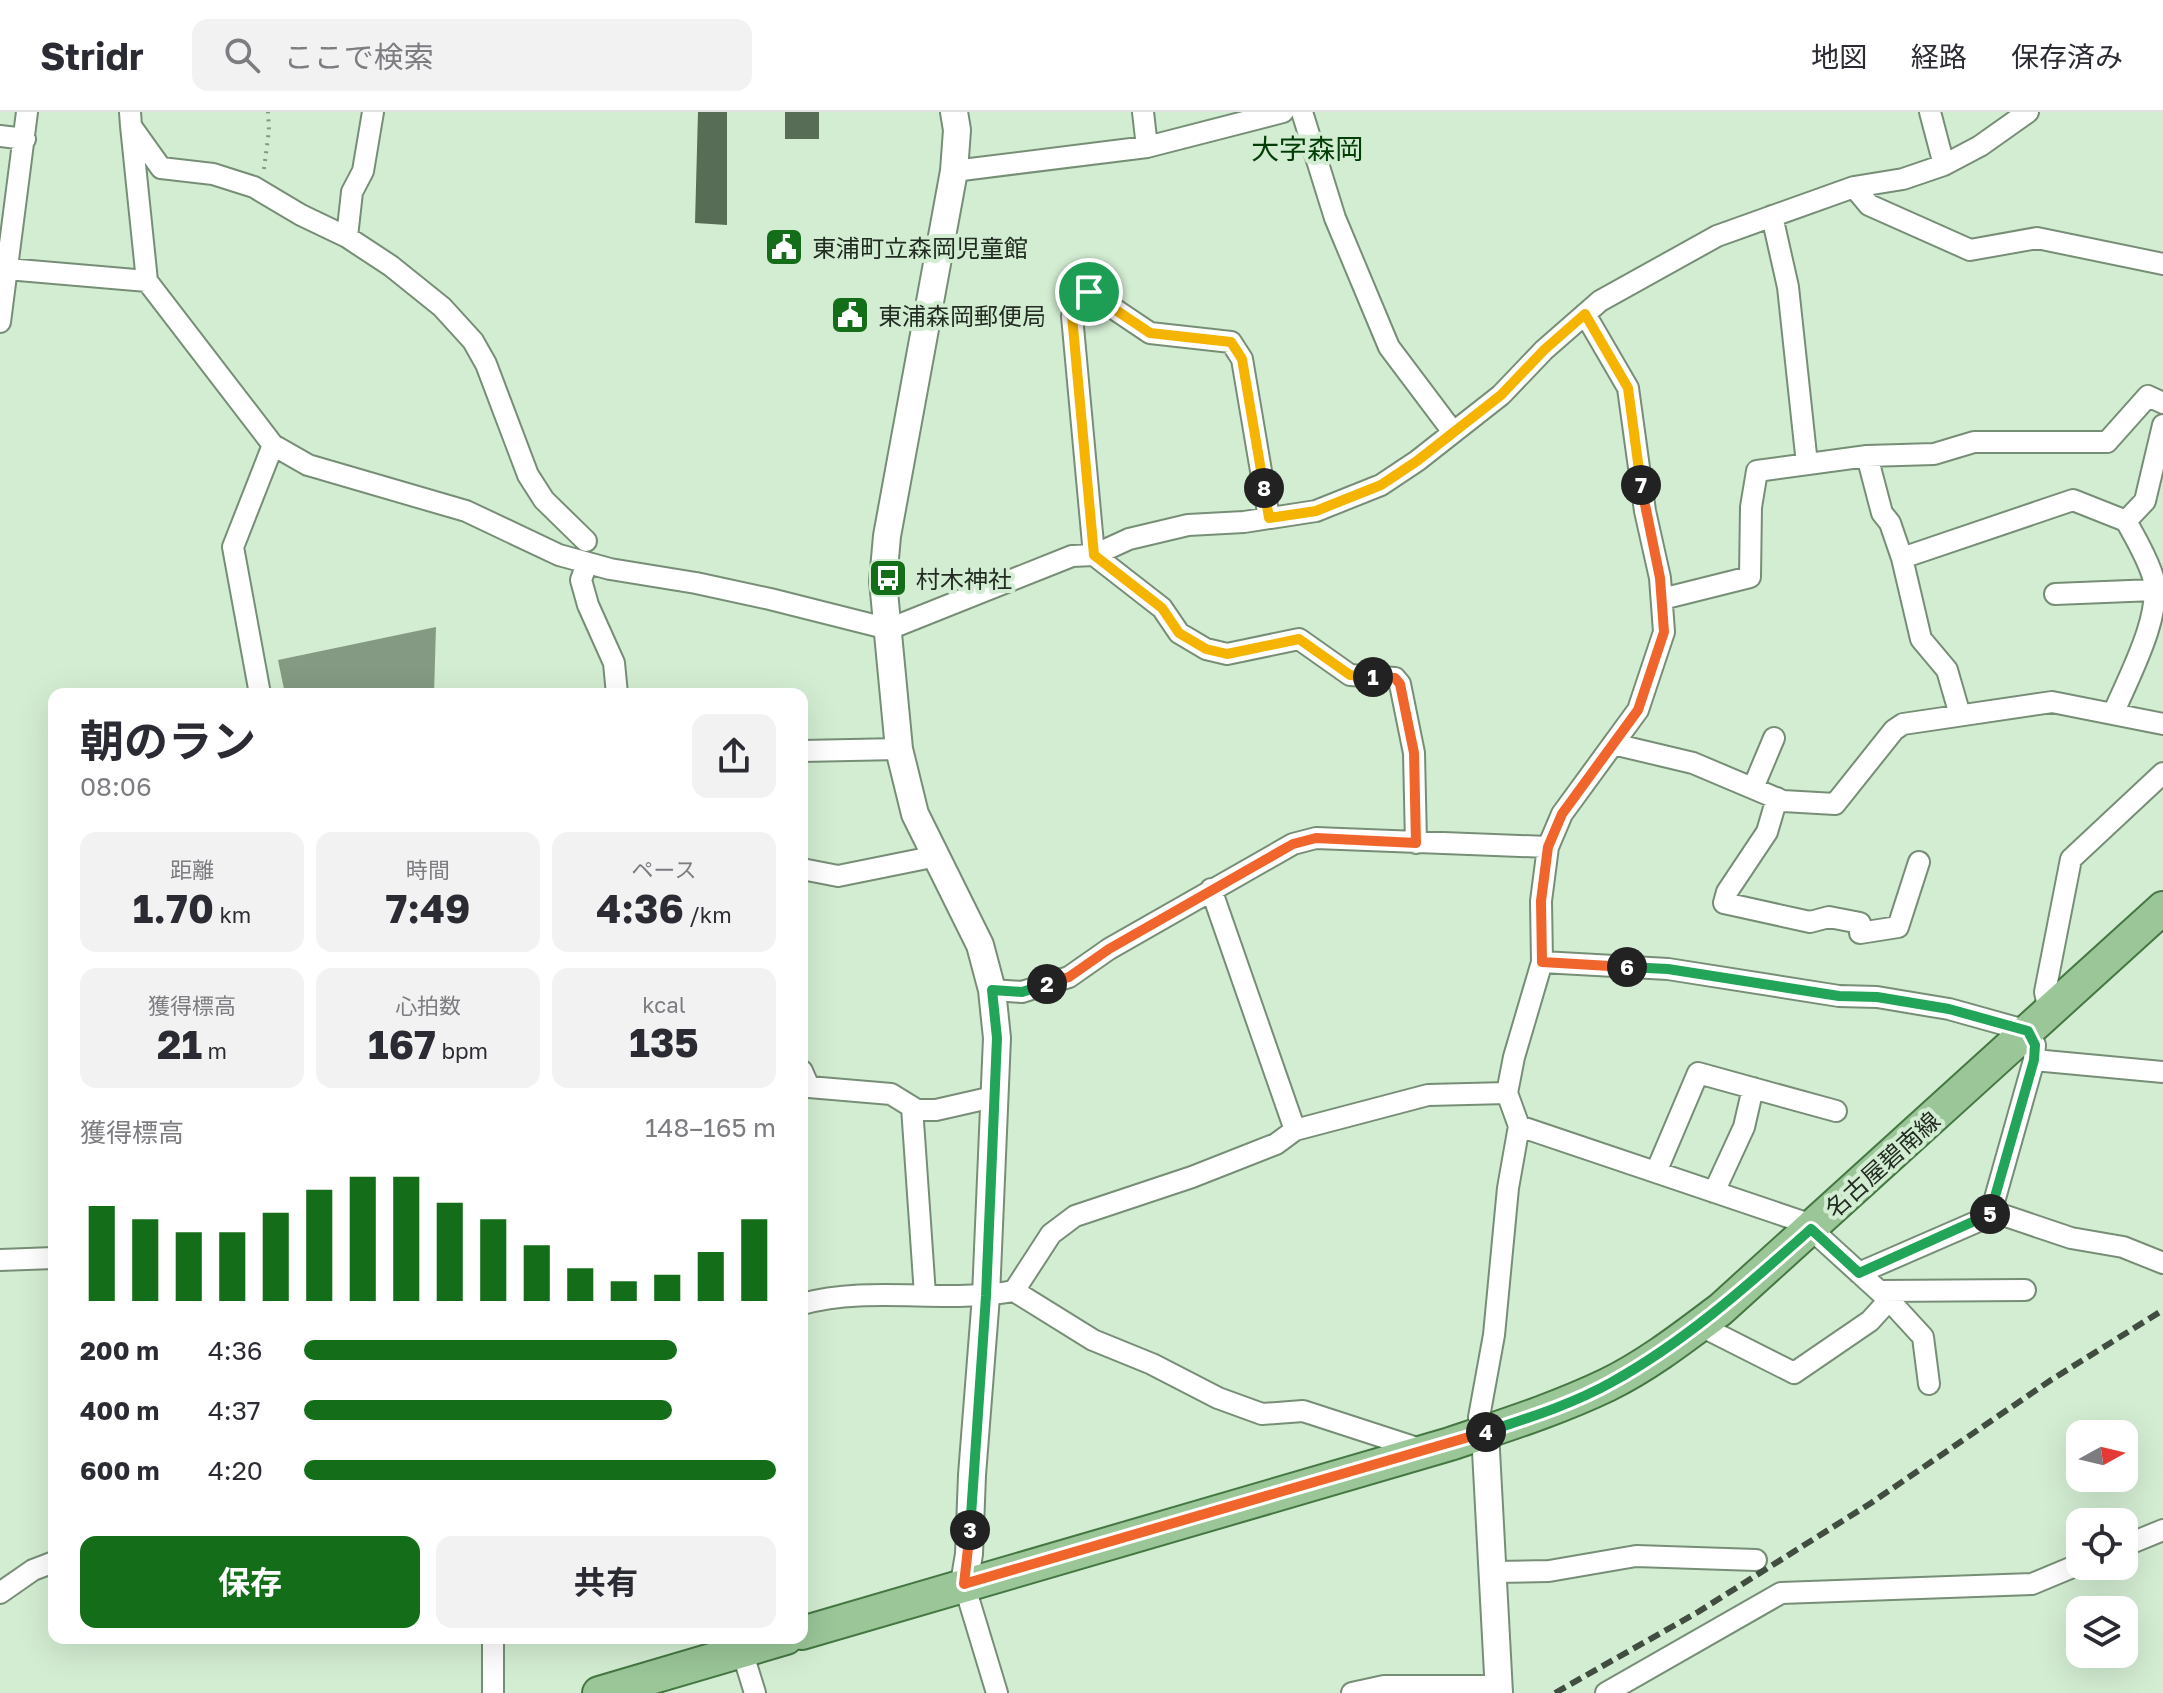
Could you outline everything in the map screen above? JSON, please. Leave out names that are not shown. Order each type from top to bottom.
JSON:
[{"type":"main road","name":"名古屋碧南線","points":[[808,1631],[1485,1432],[1534,1416],[1609,1384],[1699,1325],[2037,1034],[2163,908]]},
{"type":"main road","points":[[599,1693],[766,1644]]},
{"type":"street","points":[[0,322],[27,112]]},
{"type":"street","points":[[347,237],[352,192],[363,171],[373,112]]},
{"type":"street","points":[[954,112],[957,130],[954,171],[887,536],[883,581],[899,749],[915,814],[980,945],[992,990],[997,1038],[986,1296],[969,1554],[964,1584],[997,1693]]},
{"type":"street","points":[[1143,112],[1147,147]]},
{"type":"street","points":[[954,171],[1147,147],[1283,112]]},
{"type":"street","points":[[1302,112],[1335,218],[1389,347],[1453,432]]},
{"type":"street","points":[[1930,112],[1944,165]]},
{"type":"street","points":[[131,119],[147,281],[273,445],[308,465],[466,511],[559,555],[770,599],[889,629],[1072,556],[1094,555],[1129,539],[1188,525],[1244,522],[1316,511],[1381,485],[1501,395],[1544,350],[1600,301],[1717,236],[1854,187],[1903,179],[1944,165],[1980,146],[2028,112]]},
{"type":"street","points":[[131,119],[161,168],[231,178],[254,187],[301,215],[347,237],[418,286],[442,307],[473,341],[486,364],[528,475],[544,500],[586,541]]},
{"type":"street","points":[[0,136],[25,139]]},
{"type":"street","points":[[1854,187],[1869,205],[1970,250],[2037,238],[2163,264]]},
{"type":"street","points":[[1772,216],[1788,287],[1807,464]]},
{"type":"street","points":[[7,269],[147,281]]},
{"type":"street","points":[[1269,518],[1242,359],[1231,342],[1150,333],[1089,292],[1072,316],[1094,555],[1162,608],[1179,633],[1206,649],[1227,654],[1299,639],[1350,675],[1395,678],[1400,684],[1414,753],[1416,843]]},
{"type":"street","points":[[1352,1693],[1384,1686],[1499,1690],[1485,1432],[1479,1417],[1494,1335],[1508,1188],[1519,1126],[1507,1093],[1514,1057],[1542,962],[1541,901],[1548,847],[1562,814],[1638,710],[1664,632],[1660,578],[1643,499],[1628,388],[1585,314]]},
{"type":"street","points":[[1662,599],[1750,577],[1751,507],[1757,471],[1867,456],[1934,454],[1974,442],[2107,442],[2148,396],[2163,403]]},
{"type":"street","points":[[2126,521],[2145,501],[2163,425]]},
{"type":"street","points":[[259,688],[233,547],[273,445]]},
{"type":"street","points":[[1867,456],[1882,513],[1890,523],[1902,558],[1921,639],[1947,670],[1960,715]]},
{"type":"street","points":[[1902,558],[2073,500],[2126,521],[2146,557],[2154,580],[2154,607],[2113,714]]},
{"type":"street","points":[[587,563],[581,580],[588,605],[614,663],[616,688]]},
{"type":"street","points":[[2055,594],[2154,590]]},
{"type":"street","points":[[1613,744],[1693,763],[1777,798],[1835,804],[1894,730],[1903,724],[2052,702],[2163,724]]},
{"type":"street","points":[[1753,788],[1774,738]]},
{"type":"street","points":[[808,751],[899,749]]},
{"type":"street","points":[[1859,1273],[1990,1216],[2037,1034],[2071,859],[2163,773]]},
{"type":"street","points":[[1777,798],[1767,832],[1727,892],[1724,903],[1810,922],[1829,917],[1860,923],[1860,933],[1898,927],[1919,862]]},
{"type":"street","points":[[992,990],[1022,992],[1069,977],[1109,949],[1211,889],[1293,844],[1316,838],[1548,847]]},
{"type":"street","points":[[808,870],[838,876],[937,856]]},
{"type":"street","points":[[1211,889],[1295,1130]]},
{"type":"street","points":[[1542,962],[1668,969],[1839,996],[1877,997],[1949,1009],[2163,1072]]},
{"type":"street","points":[[1656,1172],[1698,1073],[1836,1111]]},
{"type":"street","points":[[808,1085],[891,1094],[917,1110],[936,1110],[993,1097]]},
{"type":"street","points":[[1714,1192],[1744,1127],[1753,1088]]},
{"type":"street","points":[[1014,1291],[1051,1234],[1075,1216],[1192,1177],[1276,1144],[1295,1130],[1428,1095],[1507,1093]]},
{"type":"street","points":[[912,1107],[925,1295]]},
{"type":"street","points":[[1519,1126],[1813,1227],[1923,1337],[1929,1384]]},
{"type":"street","points":[[1991,1211],[2071,1238],[2123,1247],[2163,1263]]},
{"type":"street","points":[[0,1260],[48,1258]]},
{"type":"street","points":[[1884,1296],[2025,1290]]},
{"type":"street","points":[[808,1303],[846,1295],[986,1296],[1014,1291],[1093,1340],[1152,1364],[1218,1398],[1262,1414],[1303,1411],[1423,1450]]},
{"type":"street","points":[[1699,1325],[1794,1373],[1870,1321],[1884,1296]]},
{"type":"street","points":[[2138,1540],[2163,1530]]},
{"type":"street","points":[[1492,1572],[1549,1571],[1636,1556],[1756,1560]]},
{"type":"street","points":[[0,1593],[33,1570],[48,1564]]},
{"type":"street","points":[[1606,1693],[1781,1593],[2032,1584],[2066,1570]]},
{"type":"street","points":[[493,1644],[493,1693]]},
{"type":"street","points":[[742,1651],[755,1693]]},
{"type":"path","points":[[266,177],[268,112]]},
{"type":"shaded area","points":[[436,627],[434,688],[284,688],[278,660]]},
{"type":"building","points":[[698,112],[727,112],[727,225],[695,223]]},
{"type":"building","points":[[785,112],[819,112],[819,139],[785,139]]},
{"type":"railway","points":[[1555,1693],[1698,1612],[1871,1503],[2051,1380],[2163,1310]]},
{"type":"place","name":"東浦町立森岡児童館","points":[[784,247]]},
{"type":"place","name":"東浦森岡郵便局","points":[[850,315]]},
{"type":"place","name":"村木神社","points":[[888,578]]},
{"type":"district","name":"大字森岡","points":[[1307,148]]},
{"type":"route","points":[[1089,292],[1150,333],[1231,342],[1242,359],[1269,518],[1316,511],[1381,485],[1501,395],[1544,350],[1585,314],[1628,388],[1645,511],[1660,578],[1664,632],[1638,710],[1562,814],[1548,847],[1541,901],[1542,962],[1668,969],[1839,996],[1877,997],[1949,1009],[2028,1031],[2035,1045],[2034,1060],[1990,1216],[1859,1273],[1811,1229],[1721,1309],[1665,1350],[1609,1384],[1534,1416],[1450,1444],[964,1584],[969,1554],[986,1296],[997,1038],[992,990],[1022,992],[1069,977],[1109,949],[1293,844],[1316,838],[1416,843],[1414,753],[1400,684],[1395,678],[1350,675],[1299,639],[1227,654],[1206,649],[1179,633],[1162,608],[1094,555],[1072,316],[1089,292]]}]
